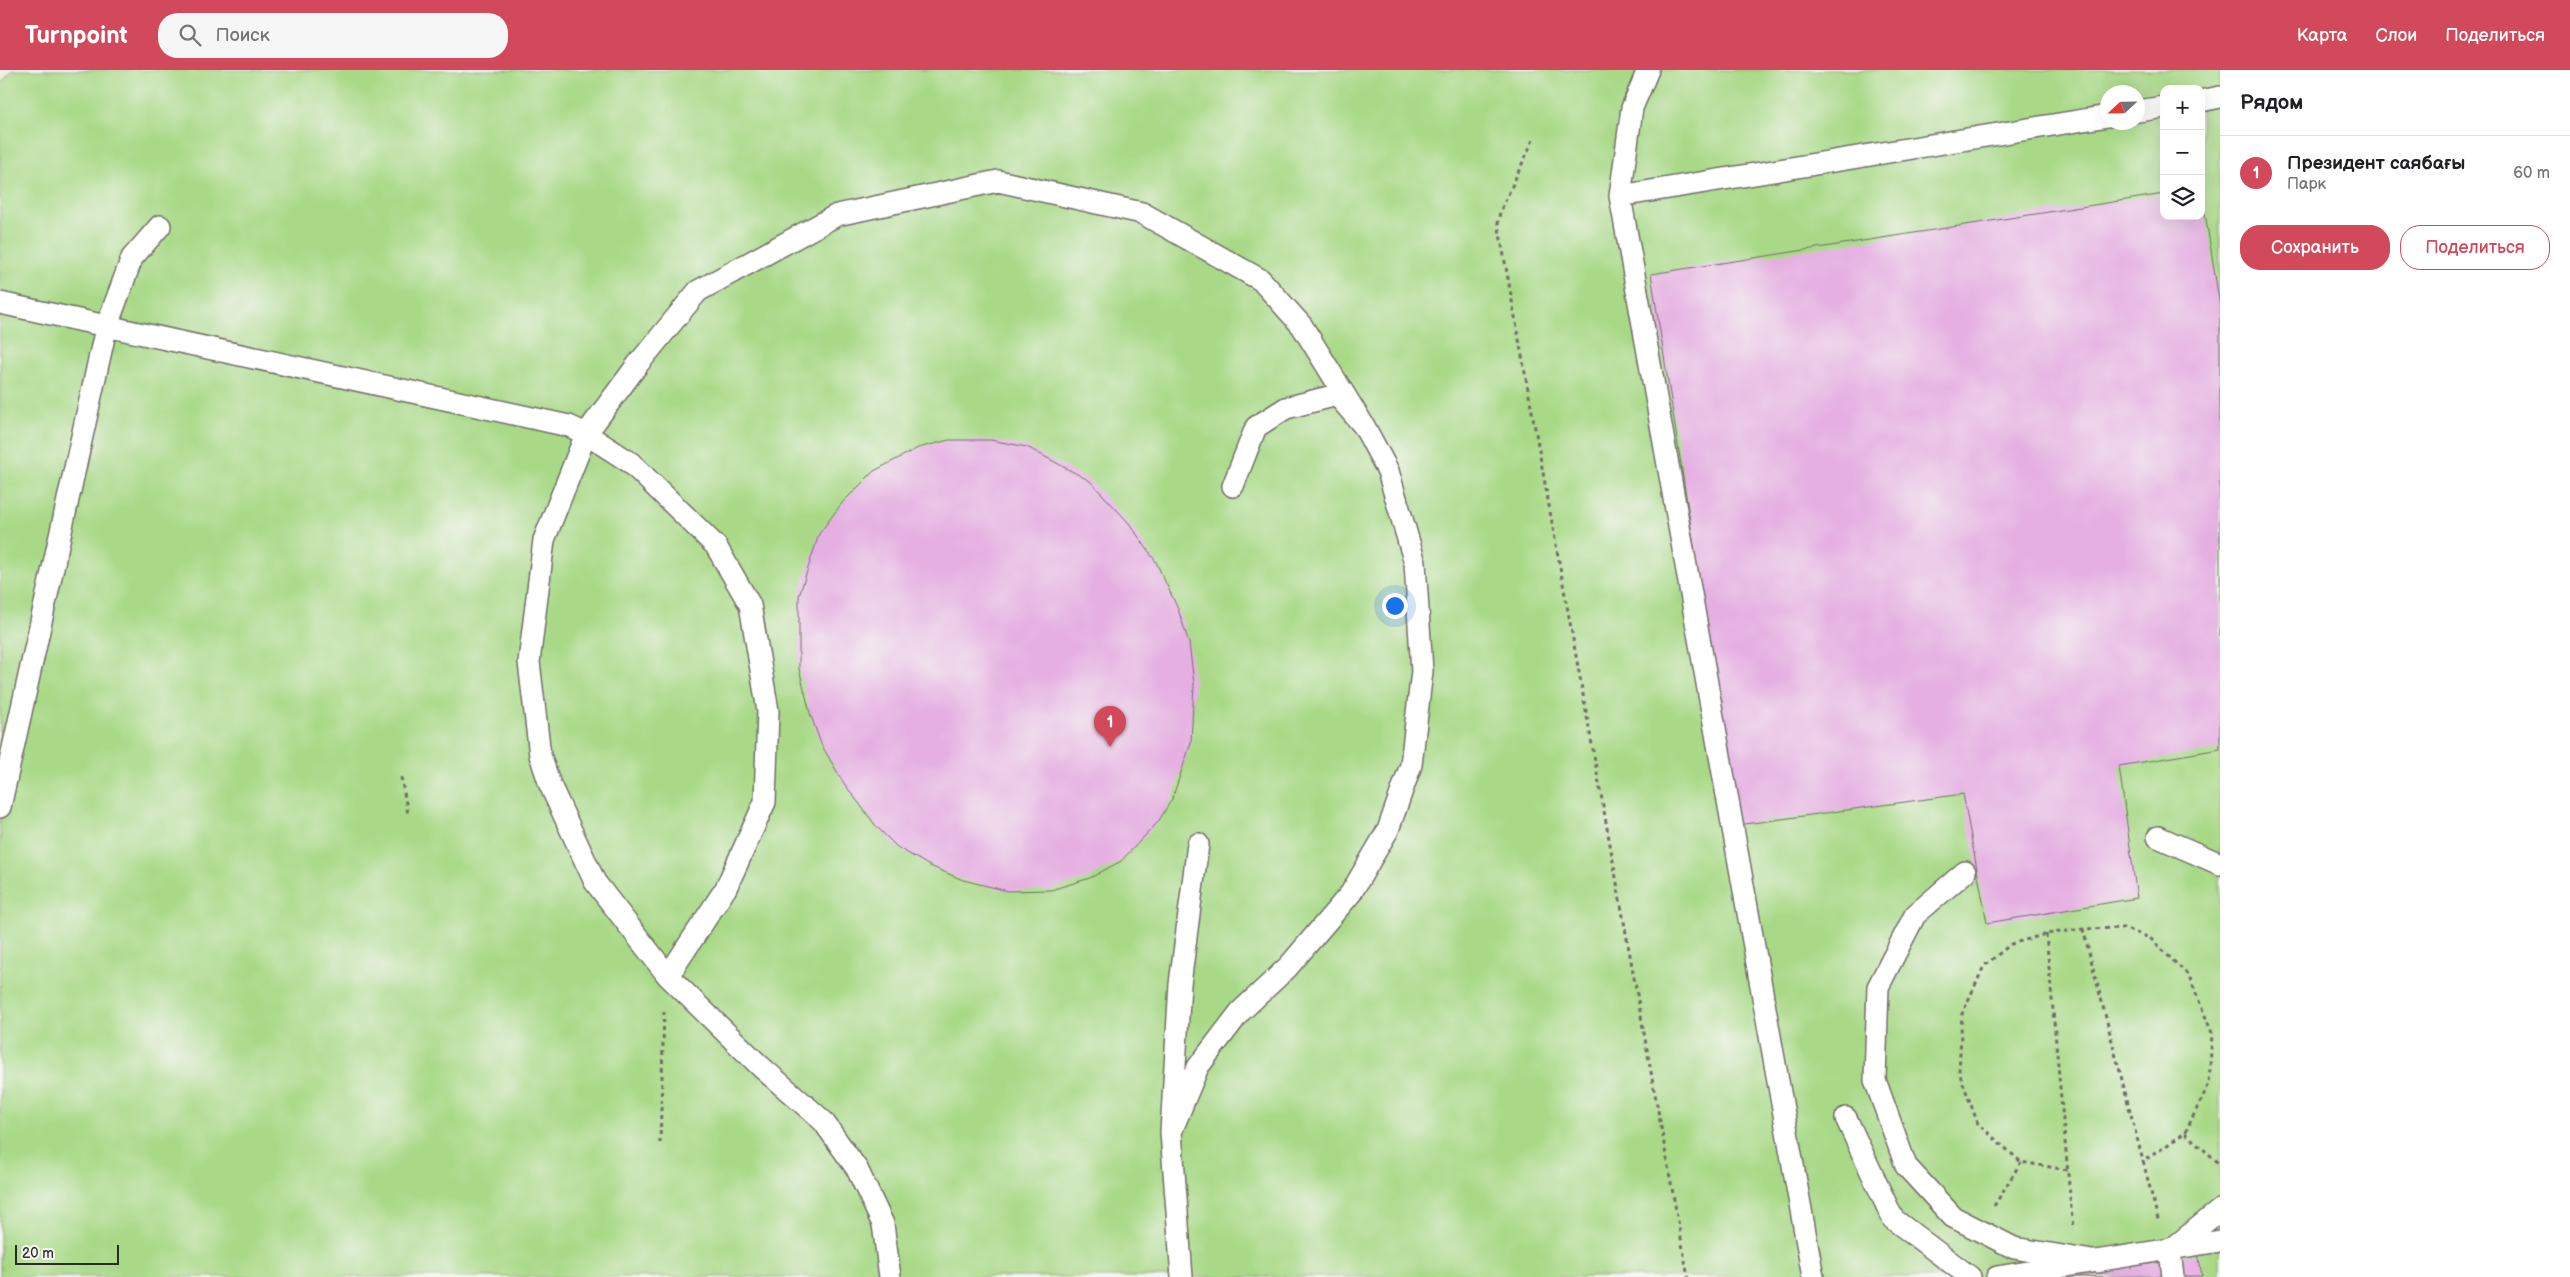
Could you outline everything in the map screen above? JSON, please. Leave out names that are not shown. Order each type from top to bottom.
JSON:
[{"type":"lane","points":[[1648,70],[1632,108],[1620,196],[1813,1277]]},
{"type":"lane","points":[[2205,99],[2220,97]]},
{"type":"lane","points":[[2145,110],[2160,108]]},
{"type":"lane","points":[[1620,196],[2100,117]]},
{"type":"lane","points":[[890,1277],[883,1224],[857,1170],[823,1120],[760,1066],[668,976],[595,882],[550,785],[540,755],[529,662],[544,540],[586,434],[638,364],[698,291],[837,215],[998,181],[1142,213],[1261,280],[1302,326],[1364,426],[1388,471],[1415,563],[1422,671],[1411,765],[1388,830],[1351,893],[1288,967],[1240,1012],[1198,1067],[1171,1132]]},
{"type":"lane","points":[[0,807],[106,328],[132,258],[160,226]]},
{"type":"lane","points":[[0,304],[569,426],[586,434],[631,463],[716,546],[750,605],[768,710],[765,802],[726,888],[668,976]]},
{"type":"lane","points":[[1233,486],[1256,426],[1286,408],[1337,395],[1364,426]]},
{"type":"lane","points":[[2158,837],[2220,864]]},
{"type":"lane","points":[[1182,1277],[1171,1132],[1180,984],[1198,844]]},
{"type":"lane","points":[[1965,872],[1915,915],[1878,988],[1875,1080],[1906,1166],[1953,1217],[2014,1248],[2099,1269]]},
{"type":"lane","points":[[1846,1118],[1892,1219],[1970,1277]]},
{"type":"lane","points":[[2170,1251],[2220,1210]]},
{"type":"lane","points":[[1997,1277],[2099,1269],[2170,1251],[2220,1241]]},
{"type":"lane","points":[[2170,1251],[2173,1277]]},
{"type":"path","points":[[1533,140],[1500,212],[1498,223],[1688,1277]]},
{"type":"path","points":[[401,777],[408,814]]},
{"type":"path","points":[[2083,928],[2160,1226]]},
{"type":"path","points":[[2067,1170],[2020,1162],[1978,1124],[1959,1072],[1962,1014],[1984,966],[2011,944],[2046,934],[2083,928],[2123,928],[2150,938],[2189,976],[2212,1033],[2209,1084],[2185,1133],[2142,1162]]},
{"type":"path","points":[[2046,934],[2074,1238]]},
{"type":"path","points":[[660,1143],[663,1021],[668,976]]},
{"type":"path","points":[[2185,1133],[2220,1164]]},
{"type":"path","points":[[1990,1213],[2020,1162]]},
{"type":"green space","points":[[12,70],[2220,70],[2220,1277],[0,1277],[0,85]]},
{"type":"building","points":[[2160,195],[2160,220],[2205,220],[2205,214],[2220,306],[2220,749],[2119,766],[2137,898],[1987,923],[1963,794],[1738,825],[1651,274]]},
{"type":"building","points":[[949,440],[991,440],[1027,447],[1090,481],[1129,523],[1156,562],[1178,609],[1189,643],[1194,684],[1191,743],[1172,799],[1158,822],[1121,861],[1090,878],[1051,890],[1008,891],[963,880],[930,866],[897,847],[876,826],[843,782],[821,744],[810,713],[799,669],[799,596],[819,534],[842,503],[874,471],[918,448]]},
{"type":"building","points":[[2198,1253],[2202,1276],[2043,1277]]},
{"type":"place","name":"Президент саябағы","points":[[1110,747]]}]
